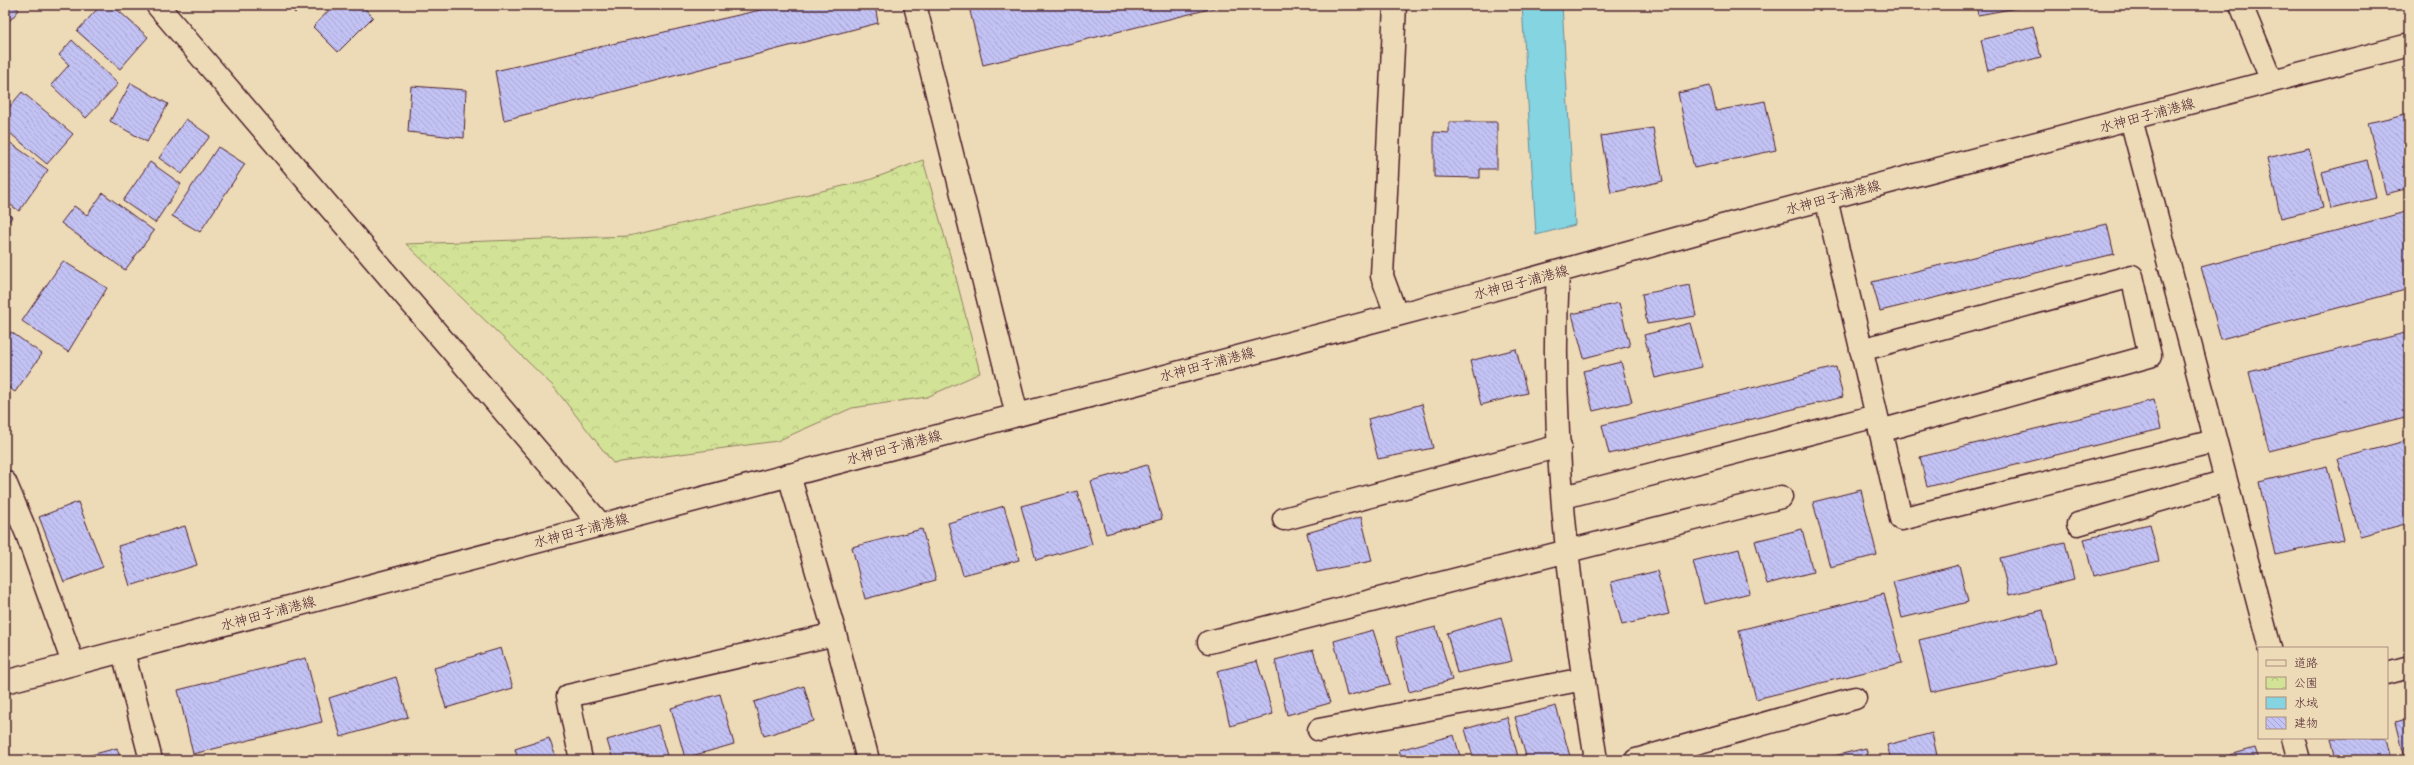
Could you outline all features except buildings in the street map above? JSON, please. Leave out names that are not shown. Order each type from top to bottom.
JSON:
[{"type":"street","points":[[157,5],[601,525]]},
{"type":"street","points":[[915,5],[1018,415]]},
{"type":"street","points":[[1395,5],[1382,276],[1396,314]]},
{"type":"street","points":[[2241,5],[2272,81]]},
{"type":"street","name":"水神田子浦港線","points":[[5,682],[72,662],[123,652],[2409,45]]},
{"type":"street","points":[[2131,119],[2270,647]]},
{"type":"street","points":[[1826,199],[1901,519],[2215,441]]},
{"type":"street","points":[[1558,272],[1555,328],[1560,446],[1567,550],[1596,760]]},
{"type":"street","points":[[1564,497],[1878,423],[2150,356],[2132,276],[1861,350]]},
{"type":"street","points":[[1284,519],[1560,446]]},
{"type":"street","points":[[789,475],[835,634],[868,760]]},
{"type":"street","points":[[2078,524],[2226,481]]},
{"type":"street","points":[[5,482],[27,534],[72,662]]},
{"type":"street","points":[[1209,642],[1567,550],[1781,497]]},
{"type":"street","points":[[581,760],[568,696],[835,634]]},
{"type":"street","points":[[123,652],[151,760]]},
{"type":"street","points":[[2388,673],[2409,667]]},
{"type":"street","points":[[1319,730],[1584,679]]},
{"type":"street","points":[[1636,760],[1855,698]]},
{"type":"street","points":[[2293,739],[2299,760]]},
{"type":"green space","points":[[923,160],[953,266],[980,373],[927,397],[852,408],[777,441],[613,463],[553,386],[406,244],[629,236],[869,180]]},
{"type":"water","points":[[1522,5],[1562,5],[1575,225],[1536,235]]}]
